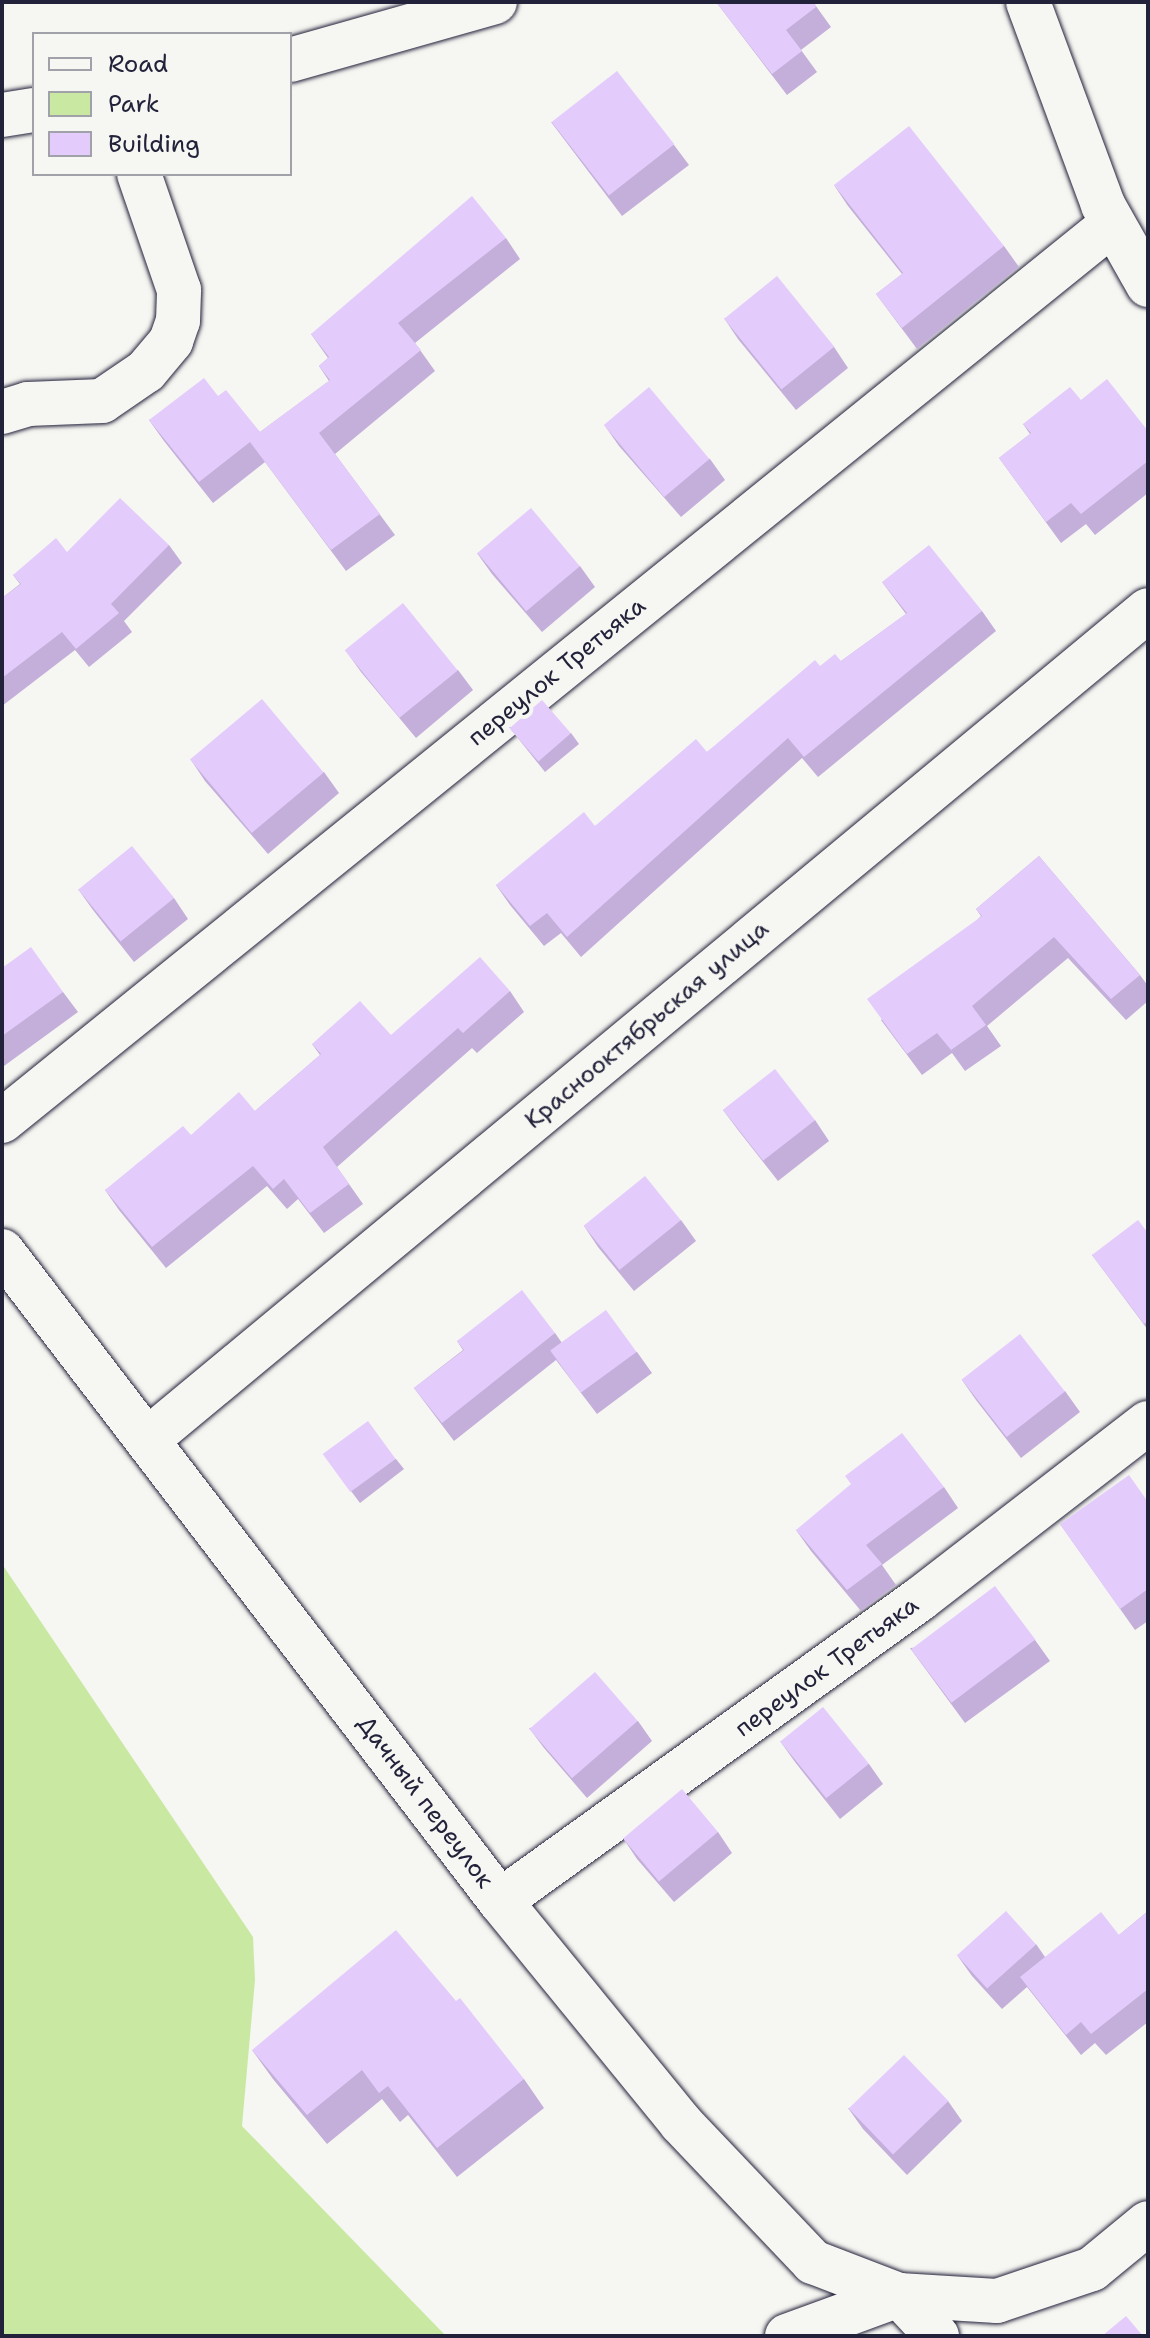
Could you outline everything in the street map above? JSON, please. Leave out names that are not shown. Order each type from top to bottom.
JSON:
[{"type":"street","points":[[292,59],[495,2]]},
{"type":"street","points":[[1028,2],[1112,224],[1148,285]]},
{"type":"street","points":[[2,115],[32,110]]},
{"type":"street","points":[[2,412],[28,404],[102,401],[137,378],[171,341],[178,321],[179,290],[140,176]]},
{"type":"street","name":"переулок Третьяка","points":[[2,1121],[1112,224]]},
{"type":"street","name":"Краснооктябрьская улица","points":[[147,1440],[1148,610]]},
{"type":"street","name":"Дачный переулок","points":[[2,1251],[500,1901],[681,2123],[813,2262],[899,2295],[997,2301],[1092,2269],[1148,2223]]},
{"type":"street","name":"переулок Третьяка","points":[[500,1901],[932,1591],[1148,1423]]},
{"type":"street","points":[[787,2336],[899,2295]]},
{"type":"street","name":"Дачный переулок","points":[[899,2295],[937,2336]]},
{"type":"green space","points":[[2,1564],[253,1937],[255,1980],[242,2126],[446,2336],[2,2336]]},
{"type":"building","points":[[716,2],[813,2],[816,7],[786,30],[802,51],[772,74]]},
{"type":"building","points":[[617,71],[674,144],[609,195],[552,122]]},
{"type":"building","points":[[909,126],[1004,246],[902,328],[876,294],[903,273],[834,185]]},
{"type":"building","points":[[472,196],[506,238],[398,323],[421,350],[319,433],[380,514],[331,550],[250,442],[199,482],[149,420],[204,378],[218,396],[226,390],[260,432],[330,380],[319,366],[329,357],[311,334]]},
{"type":"building","points":[[777,276],[834,347],[781,390],[724,319]]},
{"type":"building","points":[[1107,379],[1148,431],[1148,461],[1081,514],[1071,503],[1046,522],[999,458],[1031,433],[1023,424],[1070,387],[1081,400]]},
{"type":"building","points":[[649,387],[709,459],[664,497],[604,425]]},
{"type":"building","points":[[120,498],[169,545],[111,604],[119,613],[76,649],[62,632],[2,678],[2,598],[21,584],[13,575],[56,538],[67,552]]},
{"type":"building","points":[[531,508],[580,566],[526,611],[477,553]]},
{"type":"building","points":[[929,545],[982,611],[804,757],[788,738],[567,937],[547,913],[530,926],[496,885],[584,812],[595,826],[696,739],[707,752],[815,660],[820,666],[835,654],[841,661],[907,613],[882,582]]},
{"type":"building","points":[[403,603],[458,671],[399,718],[345,650]]},
{"type":"building","points":[[262,699],[324,773],[252,833],[190,759]]},
{"type":"building","points":[[542,700],[571,733],[538,761],[510,728]]},
{"type":"building","points":[[132,846],[174,898],[121,941],[78,889]]},
{"type":"building","points":[[1039,856],[1140,975],[1111,999],[1054,937],[972,1006],[986,1025],[951,1050],[937,1033],[907,1054],[867,999],[982,916],[976,909]]},
{"type":"building","points":[[31,947],[63,992],[2,1036],[2,968]]},
{"type":"building","points":[[480,957],[510,991],[463,1033],[458,1028],[323,1147],[349,1184],[310,1213],[284,1179],[273,1189],[253,1166],[152,1247],[105,1190],[183,1126],[191,1135],[239,1092],[255,1111],[321,1054],[312,1044],[360,1001],[391,1035]]},
{"type":"building","points":[[775,1069],[815,1120],[763,1161],[723,1110]]},
{"type":"building","points":[[645,1176],[681,1220],[619,1270],[584,1226]]},
{"type":"building","points":[[1138,1220],[1148,1233],[1148,1321],[1144,1324],[1092,1255]]},
{"type":"building","points":[[522,1290],[555,1333],[442,1423],[414,1388],[464,1350],[457,1341]]},
{"type":"building","points":[[606,1310],[637,1352],[581,1393],[550,1351]]},
{"type":"building","points":[[1020,1334],[1065,1392],[1007,1437],[962,1380]]},
{"type":"building","points":[[368,1421],[396,1459],[350,1492],[323,1454]]},
{"type":"building","points":[[902,1433],[944,1487],[866,1545],[882,1564],[847,1590],[796,1530],[851,1484],[845,1476]]},
{"type":"building","points":[[1129,1475],[1148,1502],[1148,1589],[1120,1609],[1060,1524]]},
{"type":"building","points":[[995,1586],[1035,1640],[951,1703],[911,1649]]},
{"type":"building","points":[[595,1672],[638,1721],[572,1778],[529,1729]]},
{"type":"building","points":[[823,1707],[869,1764],[826,1798],[780,1742]]},
{"type":"building","points":[[682,1789],[718,1832],[659,1881],[623,1838]]},
{"type":"building","points":[[1006,1911],[1036,1944],[987,1989],[957,1955]]},
{"type":"building","points":[[1148,1911],[1148,1989],[1091,2034],[1081,2022],[1066,2035],[1020,1977],[1101,1912],[1119,1935]]},
{"type":"building","points":[[396,1930],[456,2001],[460,1998],[524,2079],[437,2148],[388,2086],[379,2093],[362,2070],[307,2115],[252,2050]]},
{"type":"building","points":[[904,2055],[948,2101],[893,2155],[849,2108]]},
{"type":"building","points":[[1126,2316],[1143,2336],[1102,2336]]}]
